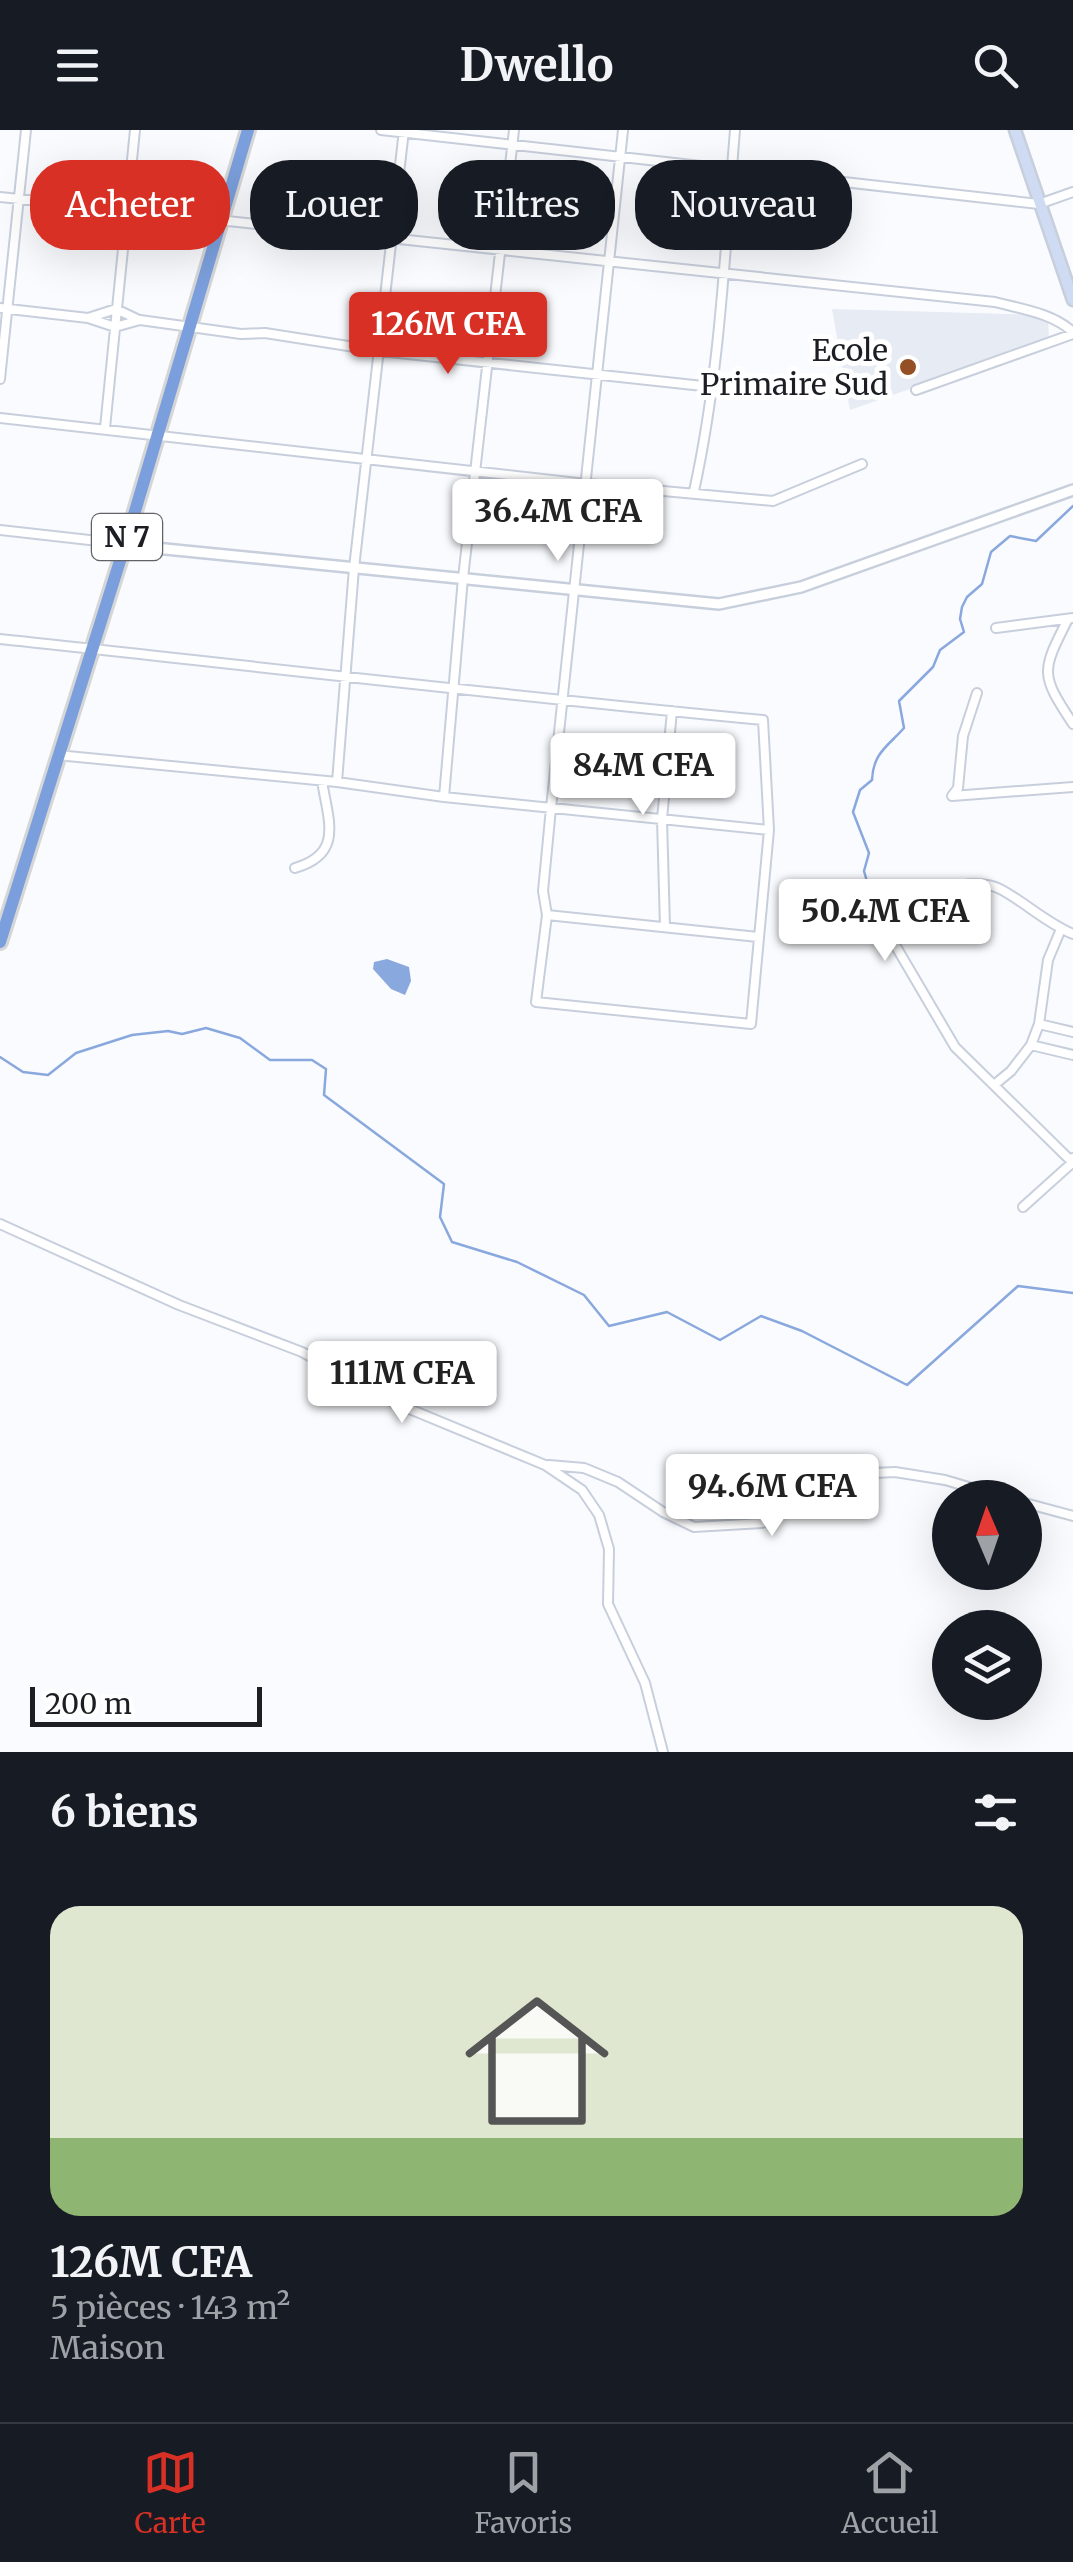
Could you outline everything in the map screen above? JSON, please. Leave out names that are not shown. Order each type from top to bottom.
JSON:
[{"type":"highway","name":"N 7","points":[[230,195],[248,130]]},
{"type":"highway","name":"N 7","points":[[0,942],[214,250]]},
{"type":"main road","points":[[1015,130],[1073,300]]},
{"type":"street","points":[[0,380],[4,308],[26,130]]},
{"type":"street","points":[[132,160],[135,130]]},
{"type":"street","points":[[382,130],[650,160]]},
{"type":"street","points":[[511,160],[514,130]]},
{"type":"street","points":[[0,639],[344,678],[564,700],[672,711],[763,720],[769,830],[752,1024],[536,1002],[547,915],[543,892],[551,808],[564,700],[574,590],[587,484],[623,130]]},
{"type":"street","points":[[733,160],[735,130]]},
{"type":"street","points":[[401,160],[404,132]]},
{"type":"street","points":[[852,182],[1038,204],[1073,192]]},
{"type":"street","points":[[0,198],[30,201]]},
{"type":"street","points":[[105,428],[122,250]]},
{"type":"street","points":[[336,782],[354,568],[391,250]]},
{"type":"street","points":[[444,797],[463,578],[502,250],[994,302],[1059,322],[1073,333]]},
{"type":"street","points":[[694,492],[706,440],[726,250]]},
{"type":"street","points":[[4,308],[88,318],[115,326],[140,320]]},
{"type":"street","points":[[88,318],[116,309],[140,320],[241,334],[265,333],[380,351],[712,387]]},
{"type":"street","points":[[916,390],[1073,333]]},
{"type":"street","points":[[0,418],[773,501],[862,464]]},
{"type":"street","points":[[0,530],[719,604],[818,582],[1073,490]]},
{"type":"street","points":[[996,628],[1070,619]]},
{"type":"street","points":[[1070,619],[1047,661],[1048,686],[1073,724]]},
{"type":"street","points":[[977,692],[963,736],[958,788],[952,796],[1073,787]]},
{"type":"street","points":[[664,927],[662,819],[672,711]]},
{"type":"street","points":[[57,756],[769,830]]},
{"type":"street","points":[[295,868],[316,860],[328,846],[330,830],[322,781]]},
{"type":"street","points":[[1023,1207],[1072,1160],[956,1046],[881,921],[878,905],[962,883],[996,886],[1073,934]]},
{"type":"street","points":[[547,915],[758,937]]},
{"type":"street","points":[[994,1085],[1031,1045],[1048,960],[1061,929]]},
{"type":"street","points":[[1038,1024],[1073,1032]]},
{"type":"street","points":[[1031,1045],[1073,1056]]},
{"type":"street","points":[[0,1224],[179,1305],[302,1352],[395,1403],[545,1464],[582,1490],[600,1514],[610,1549],[608,1604],[645,1682],[664,1752]]},
{"type":"street","points":[[545,1464],[584,1468],[618,1482],[694,1527],[762,1522],[854,1474],[895,1472],[945,1480]]},
{"type":"street","points":[[1042,1508],[1073,1516]]},
{"type":"shaded area","name":"Ecole Primaire Sud","points":[[832,309],[1048,315],[1049,340],[850,410]]},
{"type":"water","points":[[387,959],[409,967],[411,981],[405,995],[391,989],[373,969],[374,962]]},
{"type":"waterway","points":[[876,913],[864,871],[869,853],[853,812],[860,790],[872,780],[878,756],[904,728],[899,701],[933,667],[940,650],[964,632],[962,607],[982,584],[991,552],[1010,536],[1036,541],[1073,506]]},
{"type":"waterway","points":[[878,920],[878,939]]},
{"type":"waterway","points":[[0,1057],[23,1072],[48,1075],[76,1053],[132,1035],[168,1031],[182,1034],[206,1028],[240,1038],[270,1060],[312,1060],[326,1069],[324,1095],[444,1184],[440,1217],[452,1242],[517,1262],[584,1295],[609,1326],[667,1312],[720,1340],[761,1316],[802,1331],[907,1385],[1018,1286],[1073,1293]]},
{"type":"place","name":"Ecole Primaire Sud","points":[[908,367]]}]
